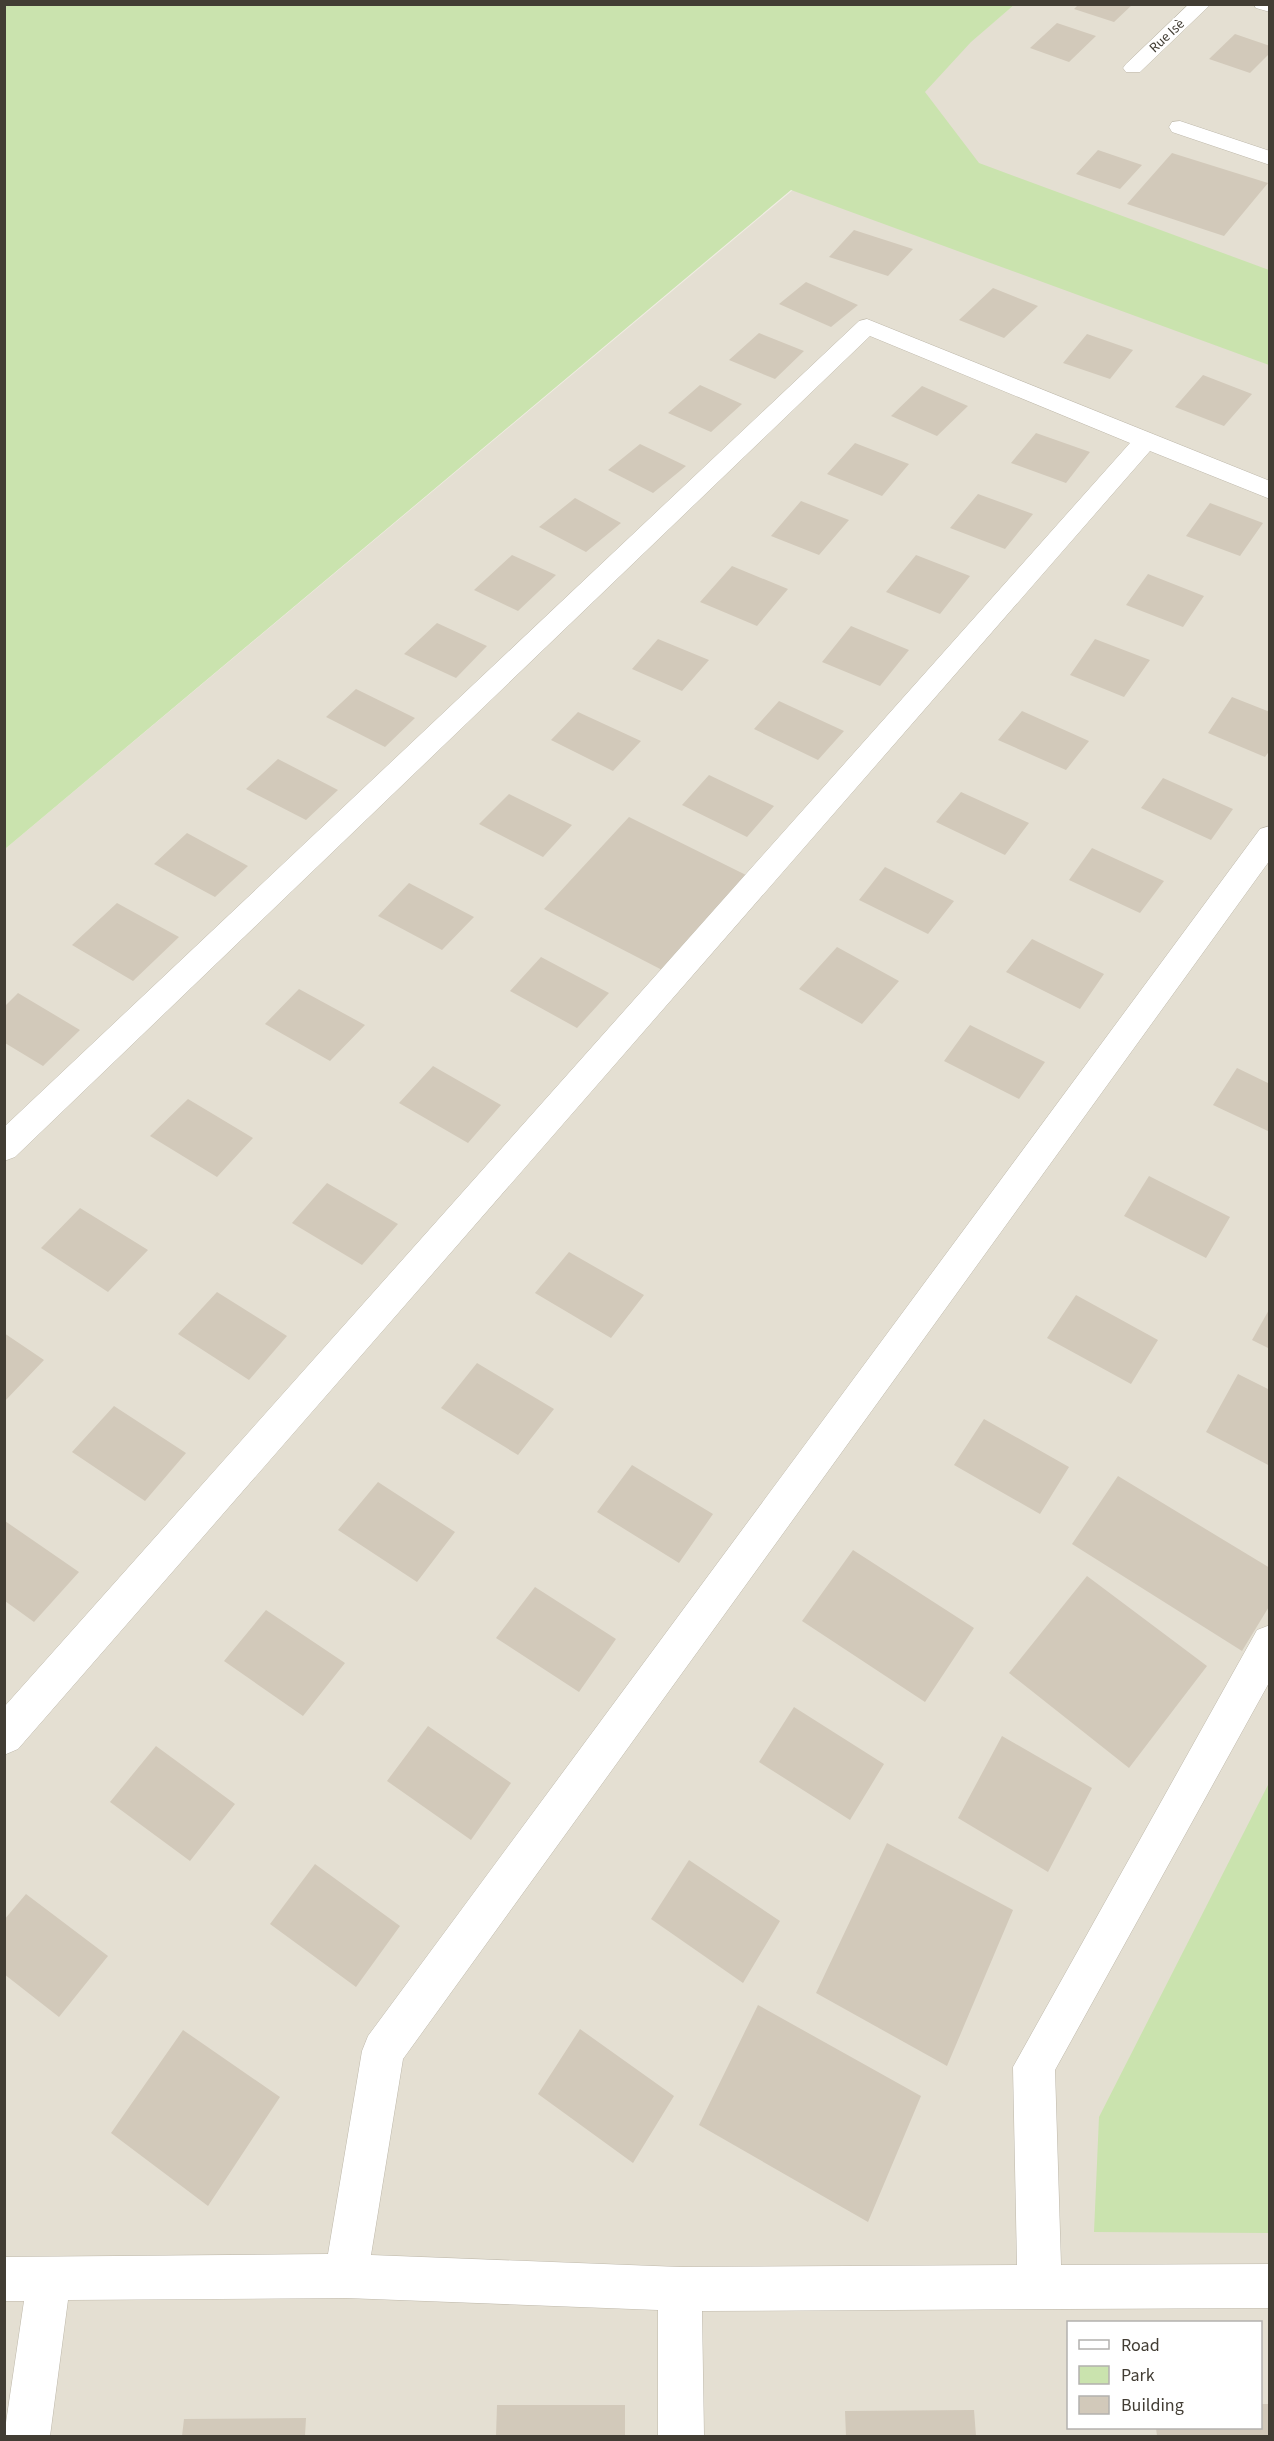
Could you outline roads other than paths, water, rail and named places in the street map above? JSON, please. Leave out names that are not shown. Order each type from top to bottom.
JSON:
[{"type":"street","name":"Rue Isè","points":[[1133,68],[1202,4]]},
{"type":"street","points":[[1263,4],[1269,6]]},
{"type":"street","points":[[1180,127],[1269,159]]},
{"type":"street","points":[[4,1148],[867,326],[1269,491]]},
{"type":"street","points":[[4,1736],[1144,441]]},
{"type":"street","points":[[346,2276],[383,2051],[1269,837]]},
{"type":"street","points":[[1040,2286],[1034,2067],[1269,1643]]},
{"type":"street","points":[[4,2279],[346,2276],[680,2289],[1269,2286]]},
{"type":"street","points":[[27,2436],[49,2278]]},
{"type":"street","points":[[680,2289],[681,2436]]}]
